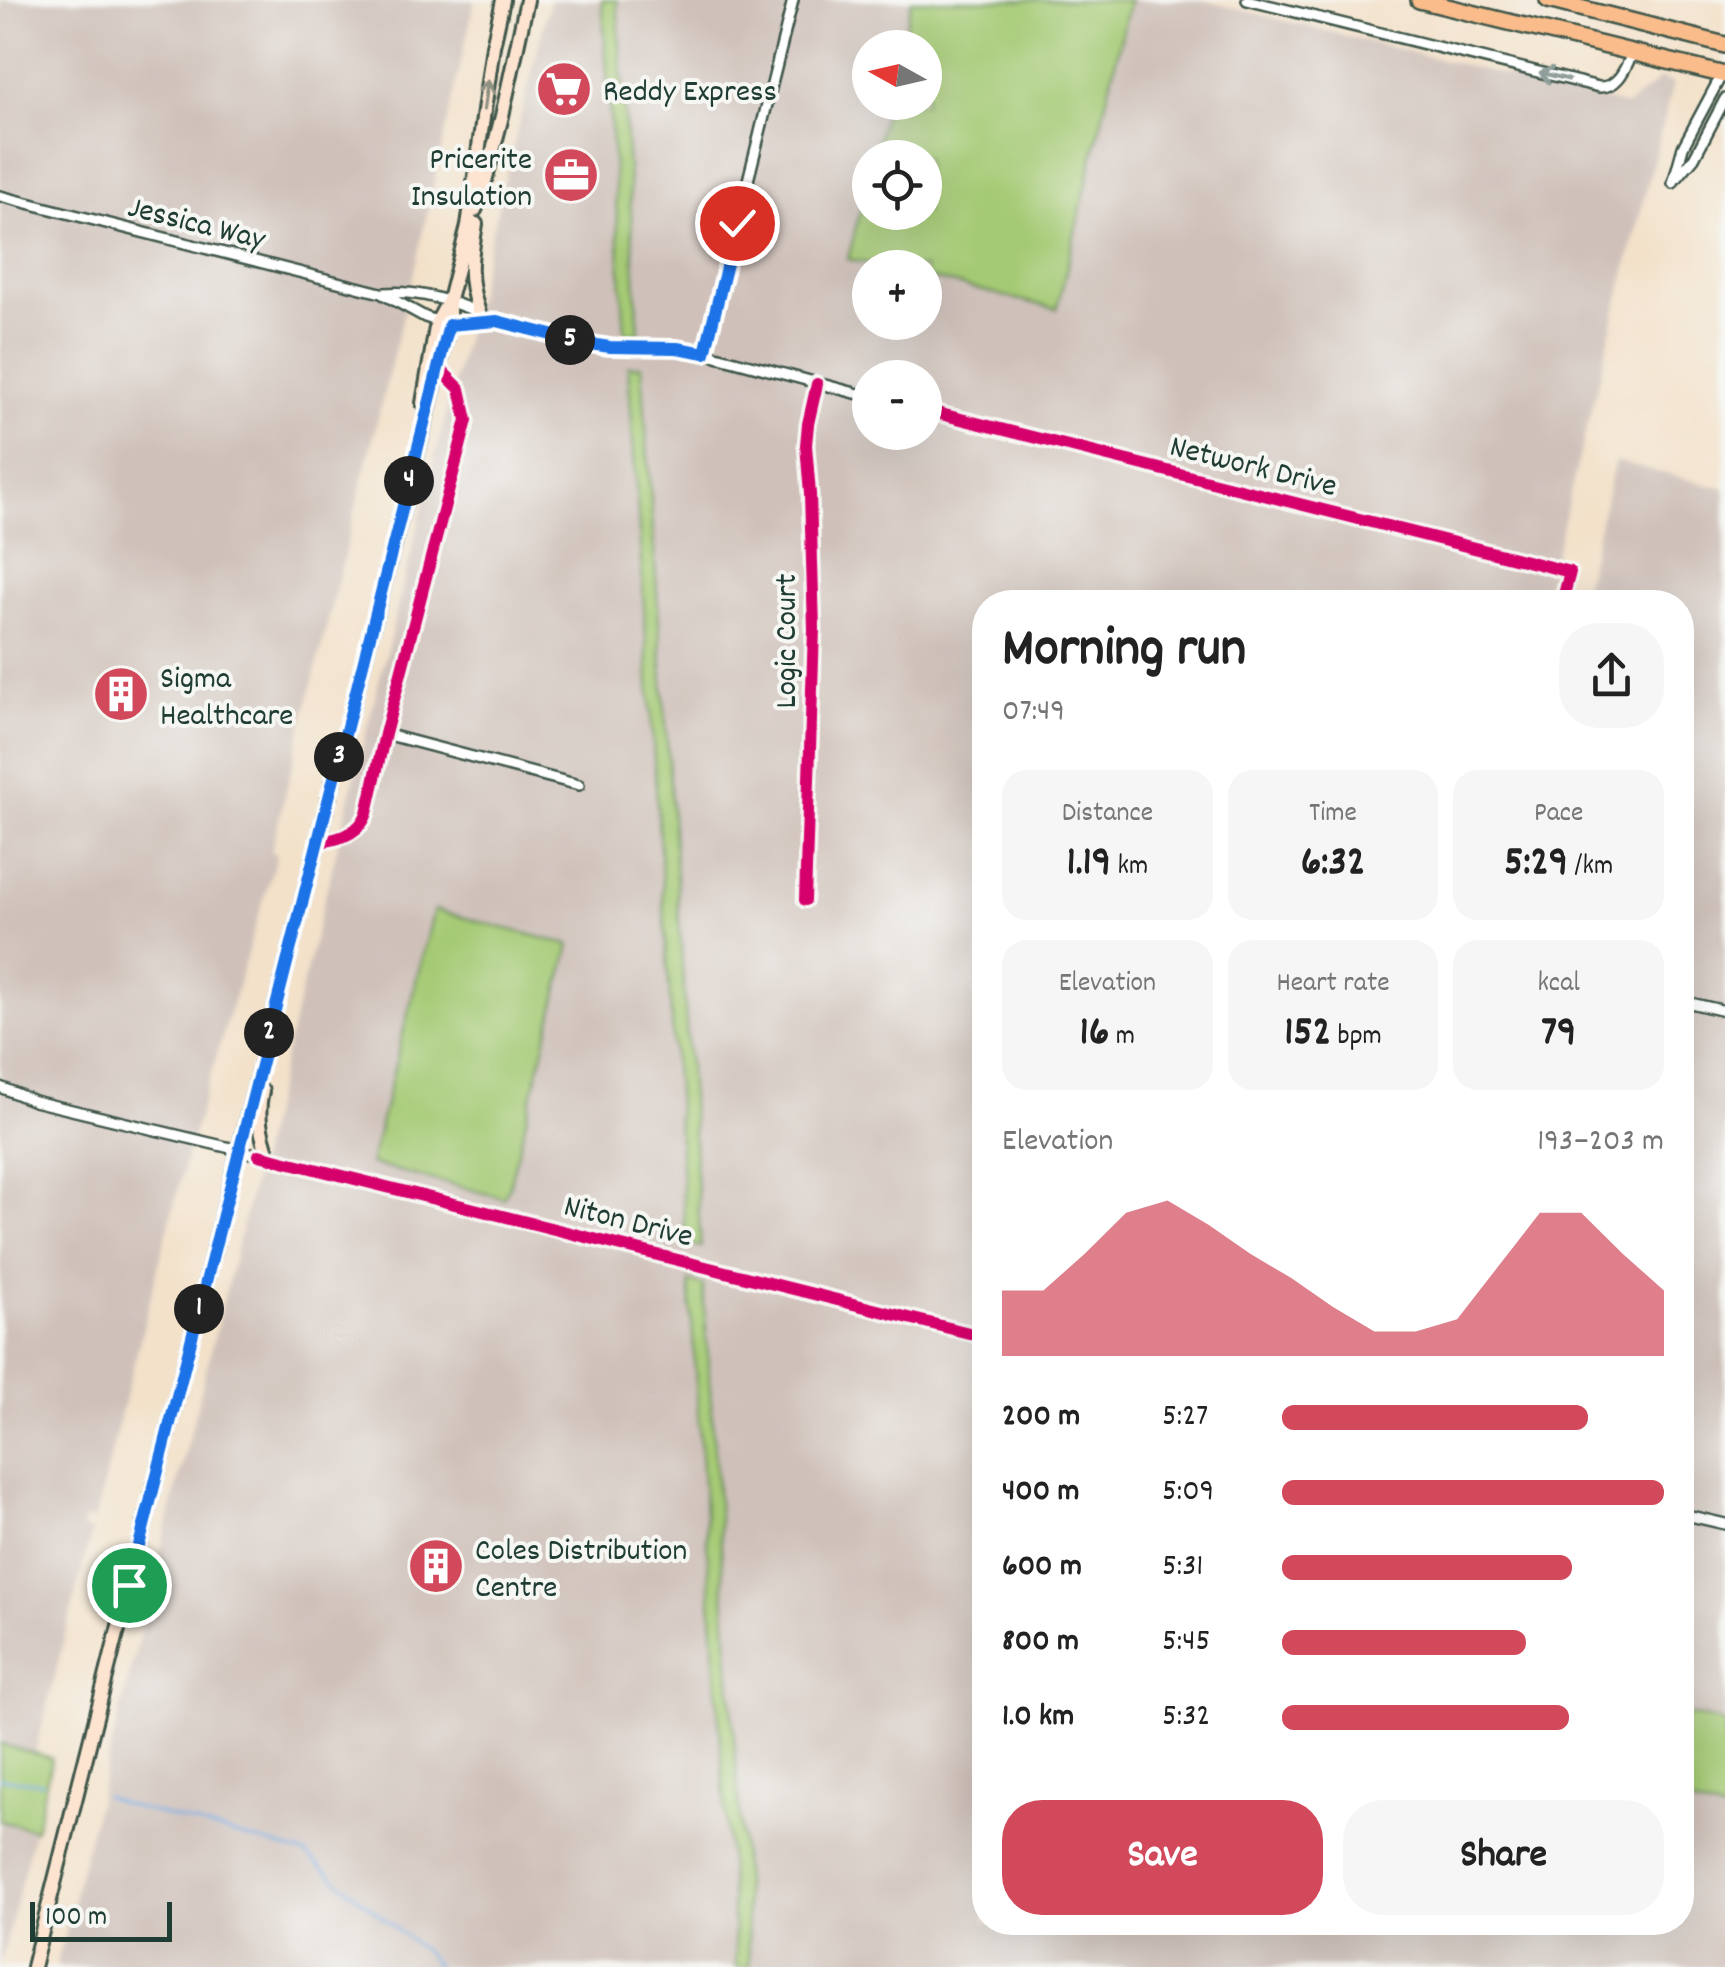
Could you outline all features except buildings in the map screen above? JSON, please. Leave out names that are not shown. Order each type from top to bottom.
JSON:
[{"type":"highway","points":[[1420,0],[1632,54],[1724,72]]},
{"type":"highway","points":[[1548,0],[1725,45]]},
{"type":"main road","points":[[419,439],[425,388],[468,226],[493,46],[504,0]]},
{"type":"main road","points":[[479,313],[469,264],[480,197],[527,0]]},
{"type":"main road","points":[[468,226],[480,197]]},
{"type":"main road","points":[[33,1967],[439,368],[443,323]]},
{"type":"main road","points":[[269,1158],[258,1128],[259,1103],[286,999],[287,961]]},
{"type":"street","points":[[705,353],[793,0]]},
{"type":"street","points":[[1247,0],[1599,87],[1614,84],[1632,54]]},
{"type":"street","points":[[1724,72],[1683,146],[1672,183],[1694,158],[1725,100]]},
{"type":"street","name":"Jessica Way","points":[[0,196],[381,293],[443,323]]},
{"type":"street","name":"Jessica Way","points":[[381,293],[449,300]]},
{"type":"street","points":[[449,300],[497,321],[597,345],[705,353],[852,392]]},
{"type":"street","points":[[443,323],[497,321]]},
{"type":"street","points":[[318,842],[336,840],[363,824],[467,420],[460,389],[439,368]]},
{"type":"street","name":"Logic Court","points":[[805,900],[814,630],[806,445],[818,384]]},
{"type":"street","name":"Network Drive","points":[[942,414],[1570,572],[1565,590]]},
{"type":"street","points":[[385,734],[579,784]]},
{"type":"street","points":[[1694,1004],[1725,1012]]},
{"type":"street","name":"Niton Drive","points":[[0,1087],[34,1101],[972,1334]]},
{"type":"street","points":[[1694,1517],[1725,1524]]},
{"type":"shaded area","points":[[0,0],[475,0],[415,267],[271,852],[277,854],[185,1161],[94,1521],[85,1518],[82,1528],[92,1531],[35,1752],[52,1758],[0,1967]]},
{"type":"shaded area","points":[[550,0],[912,0],[905,30],[852,30],[852,120],[883,120],[877,140],[852,140],[852,230],[855,230],[848,258],[852,259],[852,340],[942,340],[942,281],[1057,308],[1130,0],[1202,0],[1627,106],[1660,79],[1673,83],[1546,590],[972,590],[972,1935],[1694,1935],[1694,590],[1583,590],[1615,461],[1725,489],[1725,1967],[56,1967]]},
{"type":"green space","points":[[602,0],[617,0],[639,333],[625,333]]},
{"type":"green space","points":[[912,0],[1130,0],[1057,309],[942,281],[942,250],[852,250],[852,260],[848,259],[855,230],[942,230],[942,140],[877,140],[883,120],[942,120],[942,30],[905,30]]},
{"type":"green space","points":[[628,366],[642,366],[701,1247],[686,1244]]},
{"type":"green space","points":[[434,910],[570,945],[504,1198],[370,1164]]},
{"type":"green space","points":[[689,1281],[703,1285],[750,1967],[736,1967]]},
{"type":"green space","points":[[1694,1716],[1725,1723],[1725,1813],[1694,1805]]},
{"type":"green space","points":[[0,1744],[52,1758],[35,1830],[0,1821]]},
{"type":"waterway","points":[[0,1778],[42,1783]]},
{"type":"waterway","points":[[105,1796],[306,1854],[428,1955],[437,1967]]},
{"type":"cycle path","points":[[318,842],[347,835],[367,813],[467,420],[460,389],[439,368]]},
{"type":"cycle path","points":[[805,900],[814,629],[806,445],[817,384]]},
{"type":"cycle path","points":[[942,414],[1570,572],[1565,590]]},
{"type":"cycle path","points":[[259,1155],[972,1334]]},
{"type":"place","name":"Reddy Express","points":[[564,89]]},
{"type":"place","name":"Pricerite Insulation","points":[[571,175]]},
{"type":"place","name":"Sigma Healthcare","points":[[121,694]]},
{"type":"place","name":"Coles Distribution Centre","points":[[436,1566]]},
{"type":"route","points":[[129,1585],[449,325],[497,321],[583,343],[705,353],[737,223]]}]
